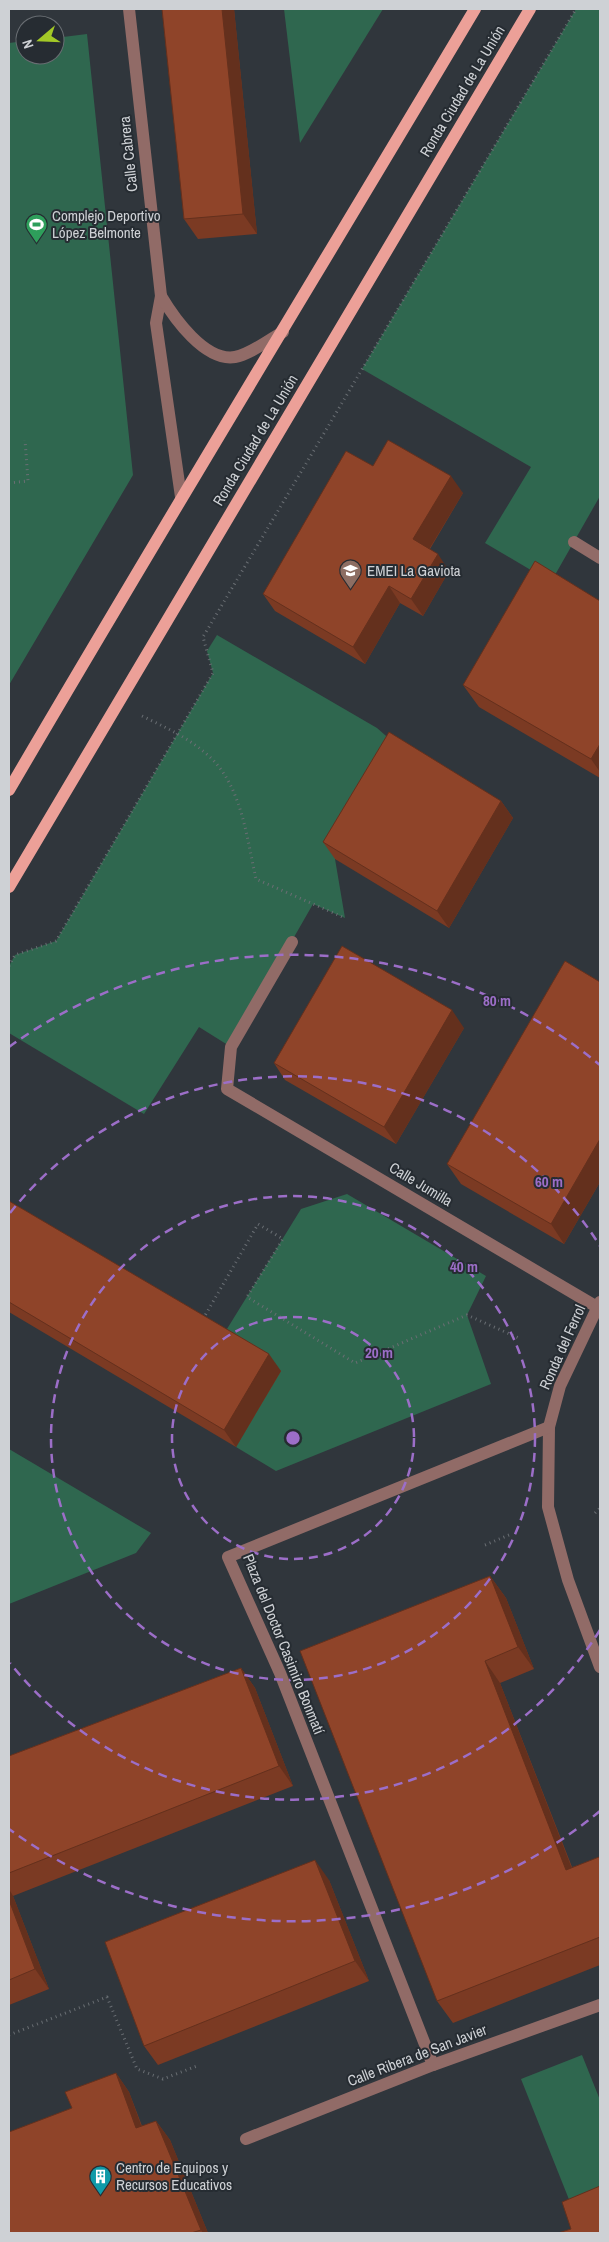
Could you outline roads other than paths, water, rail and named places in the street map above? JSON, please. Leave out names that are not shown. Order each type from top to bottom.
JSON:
[{"type":"main road","name":"Ronda Ciudad de La Unión","points":[[9,790],[181,497],[283,332],[475,9]]},
{"type":"main road","name":"Ronda Ciudad de La Unión","points":[[9,887],[530,9]]},
{"type":"street","name":"Calle Cabrera","points":[[129,9],[161,296]]},
{"type":"street","points":[[161,296],[175,319],[189,334],[205,348],[223,356],[234,357],[244,354],[283,332]]},
{"type":"street","points":[[161,296],[156,323],[181,497]]},
{"type":"street","points":[[574,542],[600,558]]},
{"type":"street","name":"Calle Jumilla","points":[[292,942],[231,1047],[227,1089],[599,1304]]},
{"type":"street","name":"Ronda del Ferrol","points":[[599,1304],[560,1386],[549,1427],[548,1507],[568,1580],[600,1667]]},
{"type":"street","name":"Plaza del Doctor Casimiro Bonmatí","points":[[433,2066],[280,1673],[228,1557],[549,1427]]},
{"type":"street","name":"Calle Ribera de San Javier","points":[[246,2139],[433,2066],[600,2005]]},
{"type":"place","name":"Complejo Deportivo López Belmonte","points":[[36,243]]},
{"type":"place","name":"EMEI La Gaviota","points":[[351,589]]},
{"type":"place","name":"Centro de Equipos y Recursos Educativos","points":[[100,2195]]}]
